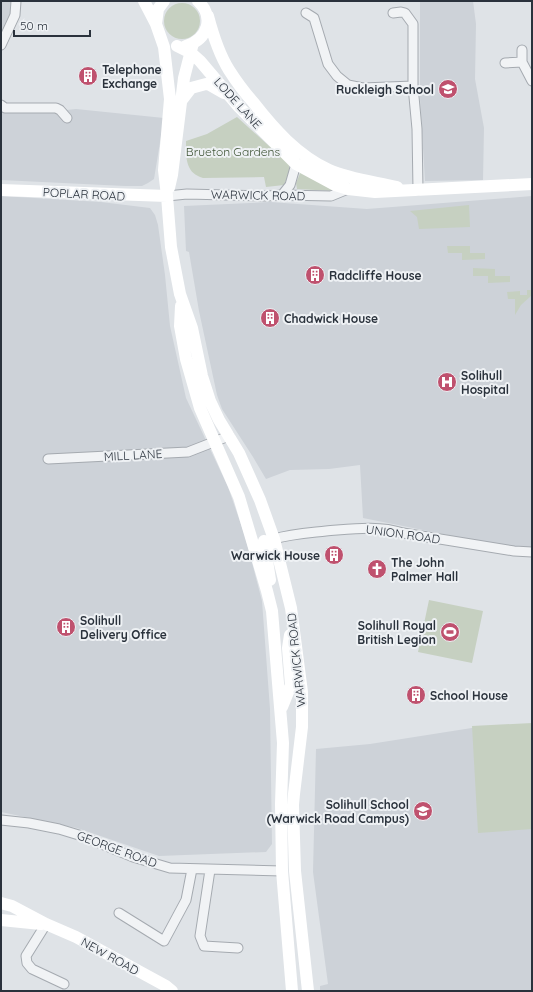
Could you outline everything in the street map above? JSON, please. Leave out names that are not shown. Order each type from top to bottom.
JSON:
[{"type":"main road","points":[[144,1],[157,27],[170,43],[177,46],[192,48],[201,38],[208,24],[204,6]]},
{"type":"main road","points":[[157,27],[158,10],[164,1]]},
{"type":"main road","name":"LODE LANE","points":[[204,6],[212,33],[229,70],[267,120],[300,152],[330,170],[414,190]]},
{"type":"main road","name":"WARWICK ROAD","points":[[157,27],[164,47],[170,99],[164,170],[171,247],[181,299],[192,328],[202,376],[210,401],[219,420],[239,453],[260,500],[267,591],[272,612],[281,710],[283,743],[281,804],[282,871],[292,991]]},
{"type":"main road","name":"WARWICK ROAD","points":[[167,196],[172,176],[184,78],[192,48]]},
{"type":"main road","name":"LODE LANE","points":[[192,48],[200,61],[239,107],[276,145],[296,164],[324,180],[348,189],[375,192],[532,184]]},
{"type":"main road","points":[[181,102],[191,88],[206,84],[218,89],[235,101]]},
{"type":"main road","name":"POPLAR ROAD","points":[[1,190],[167,196]]},
{"type":"main road","name":"WARWICK ROAD","points":[[181,299],[180,326],[186,359],[200,408],[239,497],[264,541],[290,608],[302,692],[302,727],[294,794],[295,871],[308,991]]},
{"type":"main road","points":[[272,612],[290,608]]},
{"type":"main road","points":[[281,710],[291,685],[288,648],[292,622]]},
{"type":"main road","points":[[282,871],[295,871]]},
{"type":"main road","name":"NEW ROAD","points":[[1,903],[12,906],[46,924],[76,937],[166,986],[172,991]]},
{"type":"main road","name":"NEW ROAD","points":[[1,920],[46,924]]},
{"type":"street","points":[[1,45],[15,15],[16,1]]},
{"type":"street","points":[[306,13],[314,18],[328,64],[337,76],[348,85],[363,88],[413,86]]},
{"type":"street","points":[[393,13],[405,13],[412,24],[413,86],[417,129],[414,190]]},
{"type":"street","points":[[522,50],[522,62],[532,81]]},
{"type":"street","points":[[506,63],[522,62]]},
{"type":"street","points":[[1,106],[5,108],[56,108],[60,110],[67,118]]},
{"type":"street","points":[[282,195],[290,185],[296,164]]},
{"type":"street","name":"WARWICK ROAD","points":[[167,196],[187,194],[331,196],[348,189]]},
{"type":"street","points":[[215,441],[229,436]]},
{"type":"street","name":"MILL LANE","points":[[48,459],[188,452],[215,441]]},
{"type":"street","name":"UNION ROAD","points":[[264,541],[290,534],[364,527],[394,530],[403,533],[514,551],[532,552]]},
{"type":"street","name":"GEORGE ROAD","points":[[1,820],[59,829],[82,836],[133,858],[170,868],[282,871]]},
{"type":"street","points":[[119,913],[164,941],[186,900],[192,869]]},
{"type":"street","points":[[210,870],[200,936],[204,946],[238,948]]},
{"type":"street","points":[[46,924],[26,956],[27,963],[32,969],[64,984]]},
{"type":"shaded area","points":[[1,1],[11,1],[12,4],[8,24],[1,38]]},
{"type":"shaded area","name":"Ruckleigh School","points":[[420,1],[473,1],[476,24],[475,79],[484,128],[483,180],[425,181],[420,98]]},
{"type":"shaded area","points":[[1,109],[57,111],[76,109],[164,118],[154,179],[142,186],[1,180]]},
{"type":"shaded area","points":[[1,196],[101,202],[150,208],[155,215],[158,225],[165,275],[170,326],[186,398],[228,487],[245,536],[262,601],[270,709],[272,844],[266,852],[159,856],[77,828],[1,812]]},
{"type":"shaded area","points":[[532,196],[532,552],[363,518],[360,465],[329,469],[290,470],[266,479],[222,409],[217,395],[199,311],[189,252],[186,251],[184,206],[270,202],[367,209]]},
{"type":"shaded area","name":"Solihull School (Warwick Road Campus)","points":[[478,727],[532,729],[532,991],[320,991],[320,986],[328,984],[313,872],[316,749],[370,744]]},
{"type":"green space","points":[[186,3],[195,8],[199,14],[199,28],[195,34],[186,39],[178,39],[169,34],[165,28],[164,17],[169,8],[175,4]]},
{"type":"green space","name":"Brueton Gardens","points":[[237,117],[289,164],[290,172],[284,185],[266,187],[264,177],[203,178],[197,176],[190,168],[186,153],[186,141],[207,134]]},
{"type":"green space","points":[[301,171],[334,191],[297,189],[296,183]]},
{"type":"green space","points":[[469,205],[470,227],[419,229],[417,217],[410,211]]},
{"type":"green space","points":[[447,246],[470,246],[470,253],[485,253],[485,259],[462,260],[462,253],[448,253]]},
{"type":"green space","points":[[473,268],[495,269],[495,276],[510,276],[510,282],[488,283],[488,276],[473,276]]},
{"type":"green space","points":[[527,290],[532,290],[532,295],[521,305],[515,315],[515,299],[508,299],[507,292],[520,291],[520,295],[527,295]]},
{"type":"green space","name":"Solihull Royal British Legion","points":[[429,600],[483,611],[472,663],[418,652]]},
{"type":"green space","points":[[532,723],[532,829],[478,833],[472,726]]},
{"type":"place","name":"Telephone Exchange","points":[[88,76]]},
{"type":"place","name":"Ruckleigh School","points":[[448,89]]},
{"type":"place","name":"Radcliffe House","points":[[315,275]]},
{"type":"place","name":"Chadwick House","points":[[270,318]]},
{"type":"place","name":"Solihull Hospital","points":[[447,382]]},
{"type":"place","name":"Warwick House","points":[[334,555]]},
{"type":"place","name":"The John Palmer Hall","points":[[377,569]]},
{"type":"place","name":"Solihull Delivery Office","points":[[66,627]]},
{"type":"place","name":"Solihull Royal British Legion","points":[[450,632]]},
{"type":"place","name":"School House","points":[[416,695]]},
{"type":"place","name":"Solihull School (Warwick Road Campus)","points":[[423,811]]}]
